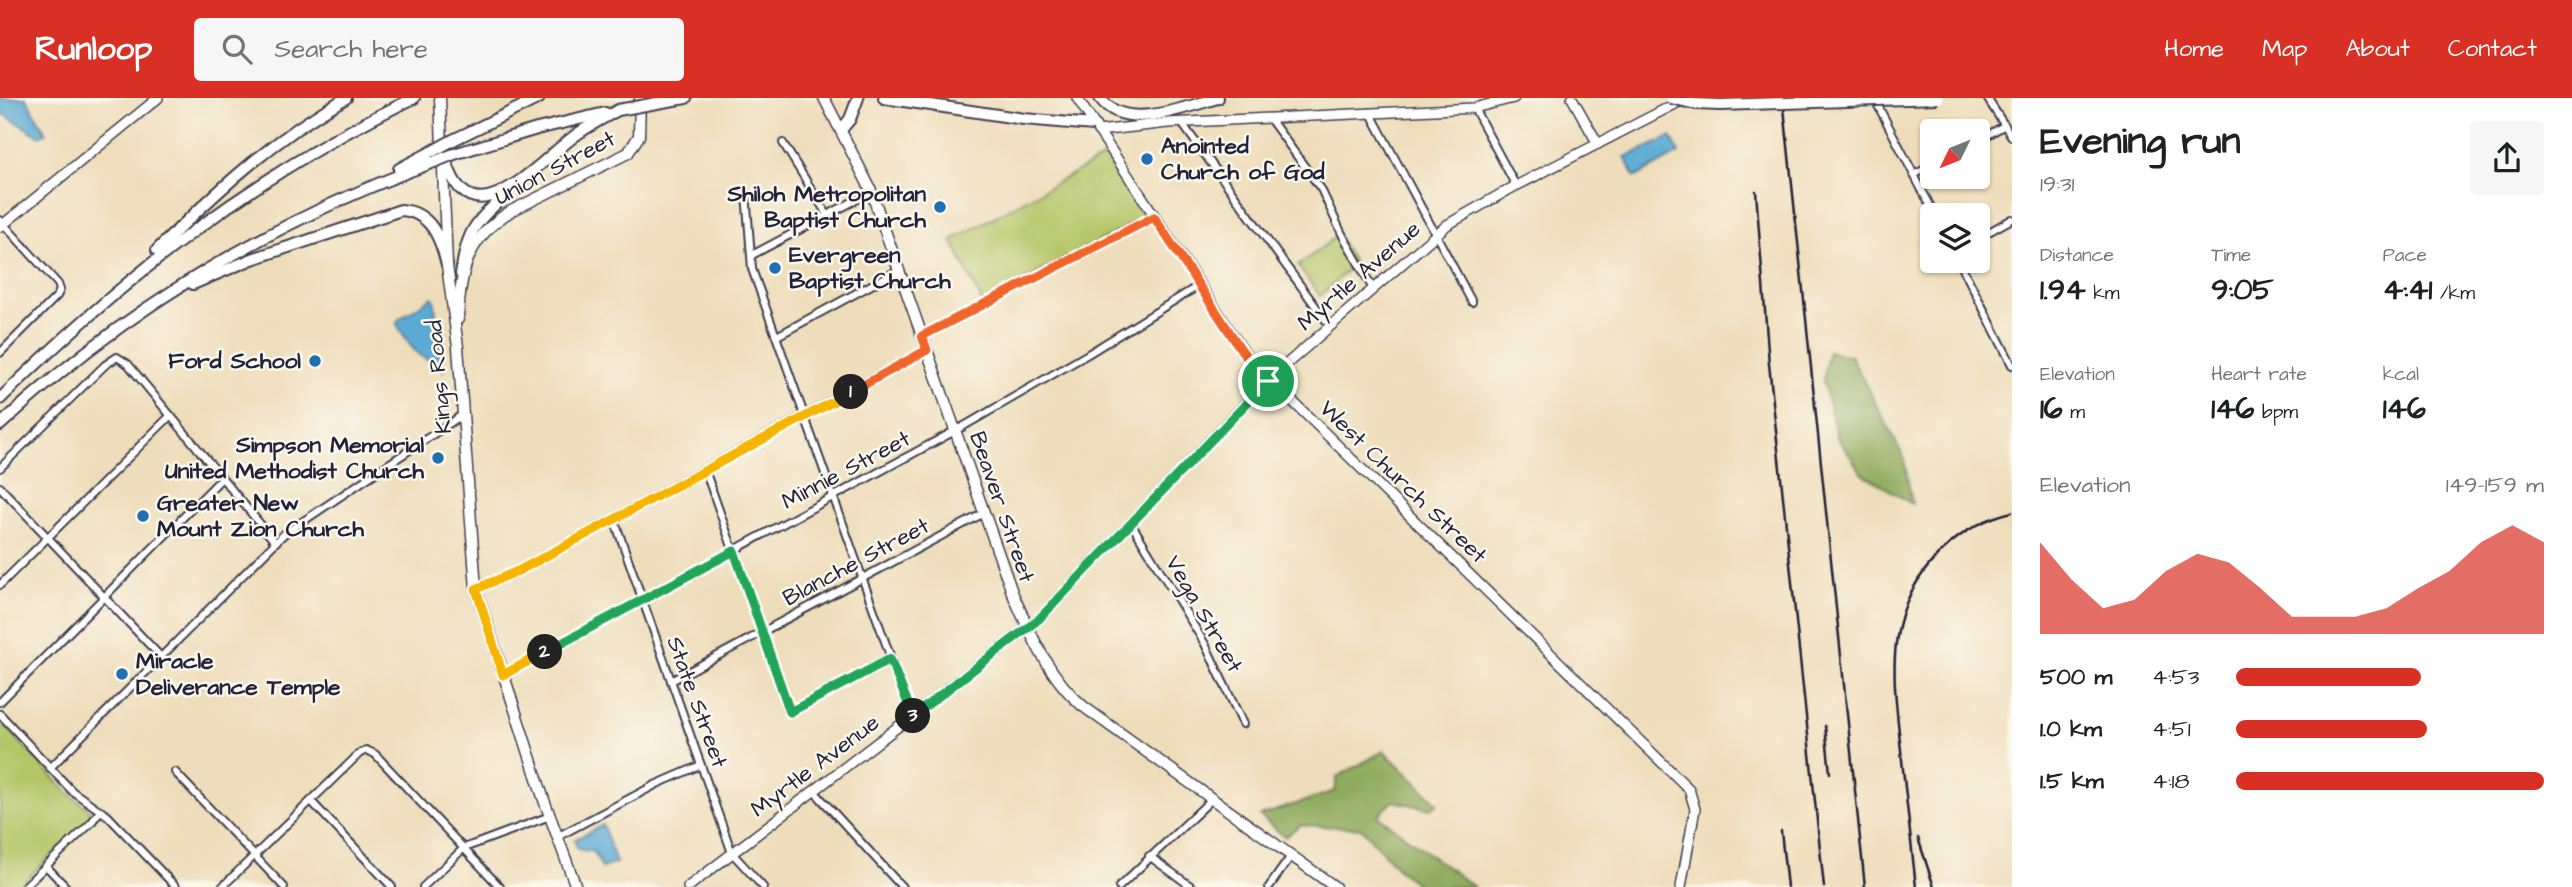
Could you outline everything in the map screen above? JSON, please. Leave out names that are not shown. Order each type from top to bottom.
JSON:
[{"type":"highway","points":[[0,399],[241,170],[291,132],[346,98]]},
{"type":"highway","points":[[110,296],[167,249],[241,196],[334,139],[414,98]]},
{"type":"highway","points":[[0,425],[71,363],[159,299],[241,249],[363,190],[538,98]]},
{"type":"highway","points":[[440,150],[454,155],[537,129],[618,110],[686,98]]},
{"type":"highway","points":[[841,130],[850,119],[858,98]]},
{"type":"highway","points":[[884,98],[1096,128]]},
{"type":"highway","points":[[1100,98],[1113,112],[1131,117],[1218,98]]},
{"type":"highway","points":[[1679,98],[1696,104],[1720,105],[1938,98]]},
{"type":"highway","points":[[461,274],[466,242],[473,227],[571,138],[618,110]]},
{"type":"highway","points":[[440,150],[453,179],[469,194],[491,197],[519,183]]},
{"type":"highway","points":[[159,299],[243,262],[397,211],[413,212],[427,220],[437,234],[447,265]]},
{"type":"main road","name":"Kings Road","points":[[440,98],[440,150],[447,265],[458,347],[476,589],[557,837],[576,887]]},
{"type":"main road","name":"Union Street","points":[[458,347],[461,274],[479,240],[499,218],[628,153],[637,141],[640,131],[640,98]]},
{"type":"main road","name":"Beaver Street","points":[[824,98],[871,192],[1027,628],[1059,681],[1078,702],[1335,887]]},
{"type":"street","points":[[0,353],[60,290],[58,284],[1,223],[158,98]]},
{"type":"street","name":"West Church Street","points":[[1077,98],[1198,286],[1258,373],[1300,408],[1677,775],[1692,795],[1695,808],[1681,887]]},
{"type":"street","points":[[1096,128],[1474,108],[1514,98]]},
{"type":"street","points":[[1572,98],[1598,144]]},
{"type":"street","name":"Myrtle Avenue","points":[[688,887],[1027,628],[1268,381],[1436,234],[1464,214],[1679,98]]},
{"type":"street","points":[[1874,98],[1929,203]]},
{"type":"street","points":[[1987,98],[2012,137]]},
{"type":"street","points":[[1474,108],[1516,186]]},
{"type":"street","points":[[1370,112],[1472,302]]},
{"type":"street","points":[[1270,119],[1321,189],[1342,234],[1373,289]]},
{"type":"street","points":[[1181,122],[1330,326]]},
{"type":"street","points":[[1990,134],[2005,125]]},
{"type":"street","points":[[783,143],[828,216]]},
{"type":"street","points":[[1914,175],[1920,172]]},
{"type":"street","points":[[752,255],[871,192]]},
{"type":"street","points":[[746,193],[751,269],[912,717]]},
{"type":"street","points":[[922,336],[1154,217]]},
{"type":"street","points":[[1990,231],[2012,219]]},
{"type":"street","points":[[777,336],[899,270]]},
{"type":"street","points":[[1965,273],[2011,360]]},
{"type":"street","name":"Minnie Street","points":[[503,675],[955,431],[1198,286]]},
{"type":"street","points":[[476,589],[520,570],[927,350]]},
{"type":"street","points":[[0,468],[105,365],[117,357],[128,364],[169,417],[275,542]]},
{"type":"street","points":[[50,768],[275,542],[462,415]]},
{"type":"street","points":[[0,585],[169,417]]},
{"type":"street","points":[[705,470],[790,712],[890,659]]},
{"type":"street","points":[[0,702],[222,479]]},
{"type":"street","points":[[0,486],[161,657]]},
{"type":"street","name":"Blanche Street","points":[[671,681],[984,513]]},
{"type":"street","name":"State Street","points":[[614,519],[732,853],[763,887]]},
{"type":"street","name":"Vega Street","points":[[1131,523],[1205,644],[1243,724]]},
{"type":"street","points":[[0,714],[76,796],[100,811],[176,887]]},
{"type":"street","points":[[222,887],[366,750],[374,754],[500,887]]},
{"type":"street","points":[[557,837],[657,783],[701,765]]},
{"type":"street","points":[[174,772],[284,887]]},
{"type":"street","points":[[814,791],[902,887]]},
{"type":"street","points":[[1118,887],[1212,799]]},
{"type":"street","points":[[312,801],[392,887]]},
{"type":"street","points":[[24,887],[100,811]]},
{"type":"street","points":[[423,887],[464,848],[550,816]]},
{"type":"street","points":[[1149,856],[1192,887]]},
{"type":"street","points":[[1269,887],[1291,856]]},
{"type":"street","points":[[46,866],[66,887]]},
{"type":"green space","points":[[1104,157],[1147,216],[982,302],[952,240]]},
{"type":"green space","points":[[1338,235],[1354,264],[1320,296],[1298,266]]},
{"type":"green space","points":[[1828,351],[1851,356],[1904,458],[1912,504],[1862,473],[1837,437],[1823,382]]},
{"type":"green space","points":[[0,720],[67,792],[95,814],[18,887],[0,887]]},
{"type":"green space","points":[[1384,751],[1437,803],[1431,809],[1393,801],[1378,816],[1474,887],[1420,887],[1397,868],[1361,828],[1300,825],[1285,837],[1260,816],[1335,791],[1337,777]]},
{"type":"water","points":[[0,98],[26,98],[46,133],[39,136],[0,112]]},
{"type":"water","points":[[1671,137],[1679,153],[1636,177],[1633,175],[1625,157]]},
{"type":"water","points":[[432,297],[443,370],[435,360],[423,358],[418,354],[397,324],[398,320]]},
{"type":"water","points":[[603,825],[616,863],[602,868],[594,852],[578,849],[574,840]]},
{"type":"railway","points":[[1783,98],[1865,887]]},
{"type":"railway","points":[[1756,191],[1769,364],[1824,887]]},
{"type":"railway","points":[[1916,887],[1896,702],[1896,648],[1900,622],[1908,597],[1923,573],[1943,550],[1975,526],[2012,512]]},
{"type":"railway","points":[[1825,726],[1830,773]]},
{"type":"railway","points":[[1781,831],[1787,887]]},
{"type":"railway","points":[[1918,838],[1934,887]]},
{"type":"place","name":"Anointed Church of God","points":[[1147,159]]},
{"type":"place","name":"Shiloh Metropolitan Baptist Church","points":[[940,207]]},
{"type":"place","name":"Evergreen Baptist Church","points":[[775,268]]},
{"type":"place","name":"Ford School","points":[[315,361]]},
{"type":"place","name":"Simpson Memorial United Methodist Church","points":[[438,458]]},
{"type":"place","name":"Greater New Mount Zion Church","points":[[143,516]]},
{"type":"place","name":"Miracle Deliverance Temple","points":[[122,674]]},
{"type":"route","points":[[1154,217],[1240,348],[1258,373],[1268,381],[1039,619],[912,717],[890,659],[790,712],[734,551],[503,675],[476,589],[520,570],[805,417],[927,350],[922,336],[1154,217]]}]
